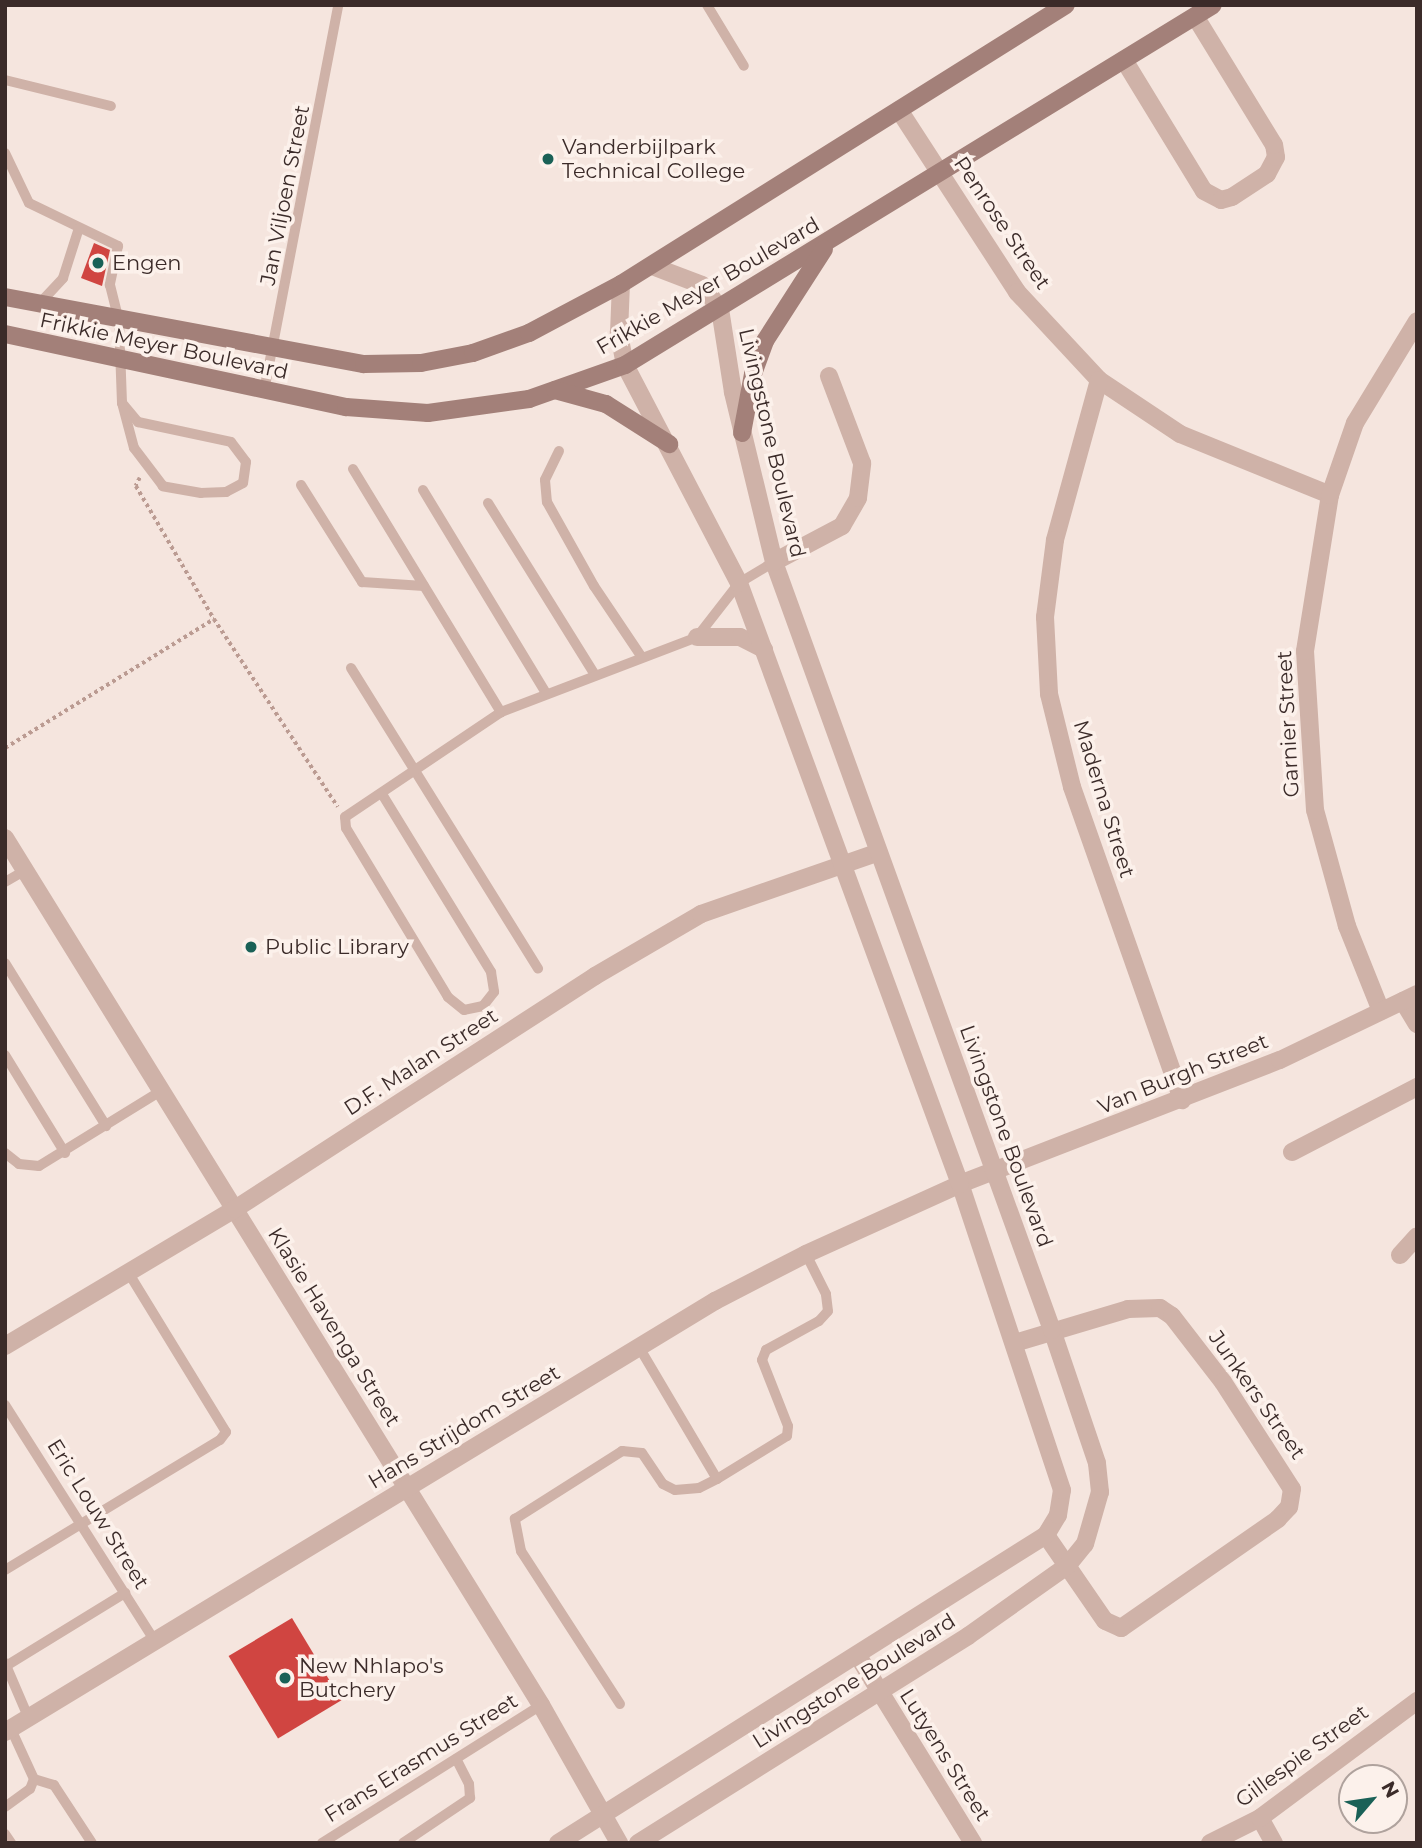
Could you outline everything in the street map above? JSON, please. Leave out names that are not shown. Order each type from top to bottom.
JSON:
[{"type":"main road","name":"Frikkie Meyer Boulevard","points":[[22,301],[274,350],[364,364],[421,363],[473,352],[529,333],[652,266],[1066,5]]},
{"type":"main road","name":"Frikkie Meyer Boulevard","points":[[8,336],[346,407],[428,413],[491,407],[555,390],[625,365],[1213,5]]},
{"type":"main road","points":[[742,433],[753,374],[765,341],[828,243]]},
{"type":"main road","points":[[5,289],[22,301]]},
{"type":"main road","points":[[555,390],[606,404],[668,444]]},
{"type":"street","points":[[1124,60],[1204,191],[1221,200],[1232,197],[1267,174],[1276,158],[1274,145],[1195,16]]},
{"type":"street","name":"Penrose Street","points":[[900,110],[1017,292],[1099,380],[1180,434],[1331,495]]},
{"type":"street","name":"Livingstone Boulevard","points":[[638,1843],[878,1692],[1067,1566],[1085,1544],[1100,1492],[1097,1463],[1052,1330],[774,562],[742,433],[720,309],[702,285],[652,266]]},
{"type":"street","points":[[621,284],[618,318],[625,365],[739,583],[960,1184],[1015,1343],[1062,1490],[1058,1515],[1046,1535]]},
{"type":"street","name":"Garnier Street","points":[[1381,1012],[1347,926],[1315,810],[1305,651],[1331,495],[1355,424],[1417,321]]},
{"type":"street","points":[[774,562],[842,526],[858,498],[862,463],[829,376]]},
{"type":"street","name":"Maderna Street","points":[[1099,380],[1055,540],[1045,617],[1049,694],[1072,788],[1182,1101]]},
{"type":"street","points":[[697,637],[740,637],[764,649]]},
{"type":"street","name":"Klasie Havenga Street","points":[[5,838],[541,1705],[606,1813],[620,1843]]},
{"type":"street","name":"D.F. Malan Street","points":[[5,1346],[235,1209],[595,976],[701,914],[879,852]]},
{"type":"street","points":[[1410,997],[1417,1024]]},
{"type":"street","name":"Van Burgh Street","points":[[960,1184],[1182,1101],[1410,997]]},
{"type":"street","points":[[1292,1152],[1417,1087]]},
{"type":"street","name":"Hans Strijdom Street","points":[[8,1731],[156,1644],[639,1347],[806,1254],[960,1184]]},
{"type":"street","points":[[1400,1255],[1417,1236]]},
{"type":"street","name":"Junkers Street","points":[[1015,1343],[1052,1330],[1146,1306],[1172,1315],[1223,1382],[1292,1489],[1289,1507],[1278,1519],[1132,1624],[1121,1628],[1105,1621],[1046,1535]]},
{"type":"street","name":"Livingstone Boulevard","points":[[558,1843],[1046,1535]]},
{"type":"street","name":"Lutyens Street","points":[[858,1656],[973,1843]]},
{"type":"street","name":"Gillespie Street","points":[[1210,1843],[1260,1818],[1417,1701]]},
{"type":"street","points":[[1260,1818],[1274,1843]]},
{"type":"lane","name":"Jan Viljoen Street","points":[[264,391],[274,350],[338,5]]},
{"type":"lane","points":[[706,5],[744,66]]},
{"type":"lane","points":[[5,80],[111,106]]},
{"type":"lane","points":[[5,153],[30,202],[118,246],[110,285],[119,321],[121,403],[125,428],[145,466],[170,489],[201,493],[237,489],[247,470],[243,455],[231,442],[138,422],[121,403]]},
{"type":"lane","points":[[22,301],[63,278],[79,228]]},
{"type":"lane","points":[[559,451],[545,481],[547,502],[594,586],[641,656]]},
{"type":"lane","points":[[353,469],[501,712]]},
{"type":"lane","points":[[301,485],[362,582],[424,586]]},
{"type":"lane","points":[[424,490],[546,693]]},
{"type":"lane","points":[[488,503],[595,675]]},
{"type":"lane","points":[[382,794],[491,972],[494,992],[483,1006],[464,1010],[449,997],[346,828],[345,817],[501,712],[641,656],[697,637],[739,583],[774,562]]},
{"type":"lane","points":[[351,668],[538,969]]},
{"type":"lane","points":[[5,882],[26,870]]},
{"type":"lane","points":[[5,962],[106,1126]]},
{"type":"lane","points":[[5,1055],[65,1153]]},
{"type":"lane","points":[[5,1153],[30,1167],[65,1153],[162,1091]]},
{"type":"lane","points":[[620,1704],[521,1551],[515,1519],[622,1451],[642,1453],[663,1484],[688,1492],[717,1479],[787,1436],[788,1426],[762,1360],[766,1350],[820,1321],[828,1311],[826,1294],[806,1254]]},
{"type":"lane","points":[[5,1570],[220,1440],[226,1432],[128,1272]]},
{"type":"lane","points":[[639,1347],[717,1479]]},
{"type":"lane","name":"Eric Louw Street","points":[[5,1405],[83,1524],[156,1644]]},
{"type":"lane","points":[[29,1720],[6,1665],[125,1593]]},
{"type":"lane","name":"Frans Erasmus Street","points":[[322,1843],[541,1705]]},
{"type":"lane","points":[[8,1731],[34,1779],[54,1785],[92,1843]]},
{"type":"lane","points":[[403,1843],[470,1798],[469,1784],[456,1759]]},
{"type":"lane","points":[[5,1807],[30,1789],[34,1779]]},
{"type":"lane","points":[[5,1834],[11,1843]]},
{"type":"path","points":[[145,466],[136,486],[214,619],[345,817]]},
{"type":"path","points":[[5,748],[214,619]]},
{"type":"building","name":"Engen","points":[[94,243],[110,250],[102,286],[81,278]]},
{"type":"building","name":"New Nhlapo's Butchery","points":[[292,1618],[341,1700],[278,1738],[229,1656]]},
{"type":"place","name":"Vanderbijlpark Technical College","points":[[548,159]]},
{"type":"place","name":"Engen","points":[[98,263]]},
{"type":"place","name":"Public Library","points":[[251,947]]},
{"type":"place","name":"New Nhlapo's Butchery","points":[[285,1678]]}]
